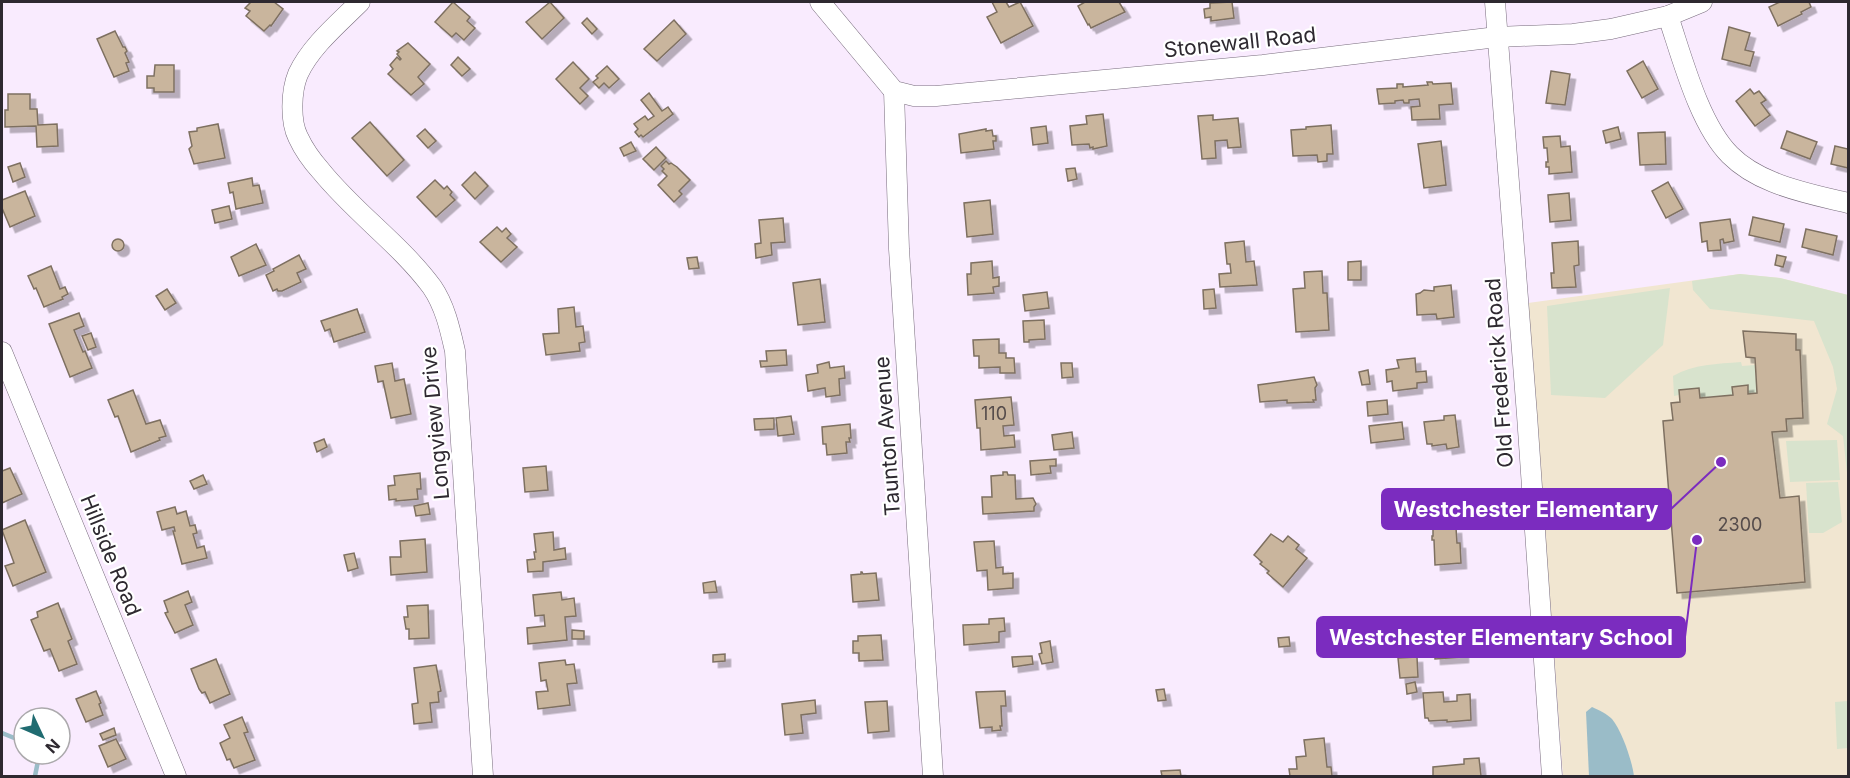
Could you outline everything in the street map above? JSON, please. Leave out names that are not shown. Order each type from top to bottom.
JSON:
[{"type":"street","name":"Longview Drive","points":[[360,2],[309,56],[297,76],[293,95],[293,116],[297,135],[308,156],[334,187],[417,268],[434,290],[450,326],[455,351],[483,777]]},
{"type":"street","points":[[820,2],[894,91]]},
{"type":"street","name":"Old Frederick Road","points":[[1495,2],[1552,777]]},
{"type":"street","name":"Stonewall Road","points":[[894,91],[914,96],[936,96],[1263,65],[1497,37],[1573,34],[1668,16],[1702,2]]},
{"type":"street","points":[[1668,16],[1701,109],[1713,133],[1730,155],[1750,170],[1772,182],[1848,203]]},
{"type":"street","name":"Taunton Avenue","points":[[894,91],[899,249],[933,777]]},
{"type":"street","name":"Hillside Road","points":[[2,352],[176,777]]},
{"type":"shaded area","points":[[1740,274],[1780,278],[1848,295],[1848,776],[1563,776],[1528,303]]},
{"type":"green space","points":[[1740,274],[1780,278],[1848,295],[1848,482],[1843,436],[1827,424],[1837,389],[1833,367],[1814,321],[1710,309],[1693,290],[1692,281]]},
{"type":"green space","points":[[1670,288],[1663,345],[1605,398],[1551,395],[1547,306]]},
{"type":"green space","points":[[1741,362],[1742,366],[1755,365],[1757,393],[1748,394],[1747,385],[1732,387],[1733,395],[1700,398],[1699,388],[1679,390],[1679,395],[1674,396],[1673,376],[1697,367]]},
{"type":"green space","points":[[1837,440],[1840,480],[1790,482],[1786,441]]},
{"type":"green space","points":[[1838,482],[1842,522],[1823,533],[1809,533],[1806,483]]},
{"type":"green space","points":[[1848,701],[1848,748],[1837,749],[1835,702]]},
{"type":"water","points":[[1592,707],[1608,715],[1616,724],[1626,746],[1634,776],[1589,776],[1586,712]]},
{"type":"building","points":[[251,2],[274,2],[283,9],[271,26],[264,31],[246,16],[250,11],[245,8]]},
{"type":"building","points":[[453,2],[470,17],[467,21],[475,28],[464,40],[456,33],[452,37],[435,22]]},
{"type":"building","points":[[550,2],[564,18],[542,39],[526,22]]},
{"type":"building","points":[[992,2],[1006,2],[1009,7],[1020,2],[1033,26],[1001,43],[987,17],[997,12]]},
{"type":"building","points":[[1085,2],[1119,2],[1125,12],[1091,28],[1078,6]]},
{"type":"building","points":[[1232,2],[1234,18],[1211,21],[1211,17],[1205,18],[1204,9],[1210,8],[1210,3]]},
{"type":"building","points":[[1780,2],[1809,2],[1811,7],[1778,26],[1769,7]]},
{"type":"building","points":[[587,18],[597,29],[592,34],[582,23]]},
{"type":"building","points":[[674,20],[686,34],[657,61],[644,49]]},
{"type":"building","points":[[1729,27],[1750,33],[1745,50],[1754,52],[1750,66],[1722,59]]},
{"type":"building","points":[[115,31],[127,51],[125,53],[129,62],[126,63],[129,71],[114,77],[97,39]]},
{"type":"building","points":[[408,43],[430,64],[418,77],[424,84],[411,95],[388,74],[393,69],[390,65],[397,57],[401,59],[397,51]]},
{"type":"building","points":[[458,57],[470,69],[462,76],[451,65]]},
{"type":"building","points":[[1643,61],[1658,89],[1642,98],[1627,71]]},
{"type":"building","points":[[573,62],[589,79],[580,88],[588,96],[580,104],[556,79]]},
{"type":"building","points":[[155,65],[174,65],[174,92],[154,92],[154,88],[147,88],[147,76],[154,76]]},
{"type":"building","points":[[607,66],[619,79],[609,88],[604,83],[599,88],[593,82]]},
{"type":"building","points":[[1551,71],[1570,74],[1565,105],[1546,103]]},
{"type":"building","points":[[1427,82],[1451,83],[1453,104],[1439,105],[1440,119],[1412,120],[1411,107],[1420,106],[1419,99],[1409,100],[1409,103],[1404,103],[1403,100],[1379,104],[1377,89],[1397,88],[1397,84],[1403,84],[1403,87],[1428,85]]},
{"type":"building","points":[[1750,89],[1754,94],[1759,91],[1766,100],[1761,103],[1770,115],[1755,126],[1736,101]]},
{"type":"building","points":[[649,93],[662,111],[668,107],[673,114],[643,137],[641,135],[639,137],[635,132],[638,129],[634,124],[645,116],[648,120],[654,116],[641,100]]},
{"type":"building","points":[[8,94],[30,94],[30,109],[37,109],[38,125],[57,124],[58,146],[37,147],[36,126],[5,127]]},
{"type":"building","points":[[1103,114],[1107,146],[1093,149],[1089,144],[1072,145],[1070,126],[1087,124],[1086,116]]},
{"type":"building","points":[[1213,115],[1213,120],[1238,118],[1241,147],[1228,148],[1227,140],[1215,141],[1216,158],[1202,159],[1198,116]]},
{"type":"building","points":[[370,122],[404,160],[387,176],[352,138]]},
{"type":"building","points":[[218,124],[225,158],[194,164],[189,149],[192,146],[189,132]]},
{"type":"building","points":[[1331,125],[1333,154],[1327,154],[1327,161],[1318,162],[1317,155],[1293,156],[1291,130]]},
{"type":"building","points":[[1046,126],[1048,143],[1033,145],[1031,128]]},
{"type":"building","points":[[1618,127],[1621,139],[1606,143],[1603,131]]},
{"type":"building","points":[[425,129],[436,141],[428,148],[417,136]]},
{"type":"building","points":[[986,129],[986,131],[992,130],[993,136],[996,136],[996,141],[993,141],[994,149],[961,153],[959,134]]},
{"type":"building","points":[[1787,131],[1817,142],[1810,159],[1781,148]]},
{"type":"building","points":[[1665,132],[1666,164],[1640,165],[1638,133]]},
{"type":"building","points":[[1560,136],[1561,147],[1570,146],[1572,172],[1549,174],[1549,167],[1546,167],[1547,148],[1544,148],[1543,137]]},
{"type":"building","points":[[1441,141],[1446,185],[1424,188],[1418,144]]},
{"type":"building","points":[[631,142],[636,151],[624,156],[620,148]]},
{"type":"building","points":[[1835,146],[1848,149],[1848,168],[1831,164]]},
{"type":"building","points":[[656,147],[666,158],[654,170],[643,159]]},
{"type":"building","points":[[666,161],[677,167],[690,180],[679,191],[682,194],[674,202],[658,185],[667,176],[661,166]]},
{"type":"building","points":[[20,163],[25,177],[13,182],[8,167]]},
{"type":"building","points":[[1075,168],[1077,179],[1068,181],[1066,169]]},
{"type":"building","points":[[475,172],[488,186],[475,199],[462,185]]},
{"type":"building","points":[[252,178],[253,186],[259,185],[263,203],[236,209],[233,192],[230,193],[228,183]]},
{"type":"building","points":[[435,180],[444,189],[447,186],[452,192],[450,195],[455,200],[436,217],[417,197]]},
{"type":"building","points":[[1668,182],[1683,209],[1666,218],[1652,191]]},
{"type":"building","points":[[25,191],[35,216],[10,227],[2,208],[2,200]]},
{"type":"building","points":[[1569,193],[1571,220],[1550,222],[1548,195]]},
{"type":"building","points":[[990,200],[993,234],[967,237],[964,203]]},
{"type":"building","points":[[229,206],[232,219],[215,223],[212,210]]},
{"type":"building","points":[[1753,217],[1784,224],[1780,242],[1749,235]]},
{"type":"building","points":[[783,218],[785,242],[771,243],[772,255],[756,258],[755,244],[761,243],[759,220]]},
{"type":"building","points":[[1730,219],[1734,241],[1724,243],[1723,239],[1720,240],[1721,250],[1708,251],[1707,241],[1702,242],[1700,223]]},
{"type":"building","points":[[497,227],[502,232],[506,228],[511,234],[507,238],[517,247],[501,262],[480,242]]},
{"type":"building","points":[[1806,229],[1837,236],[1833,255],[1802,247]]},
{"type":"building","points":[[118,239],[124,245],[118,251],[112,245]]},
{"type":"building","points":[[1244,241],[1246,262],[1254,261],[1257,285],[1220,287],[1219,274],[1231,273],[1230,264],[1227,264],[1225,243]]},
{"type":"building","points":[[1578,241],[1579,265],[1574,266],[1576,287],[1552,288],[1551,273],[1554,273],[1552,243]]},
{"type":"building","points":[[256,244],[266,265],[239,276],[231,257]]},
{"type":"building","points":[[299,255],[306,269],[297,273],[301,282],[282,291],[277,289],[273,291],[266,275]]},
{"type":"building","points":[[1777,255],[1786,257],[1783,267],[1775,265]]},
{"type":"building","points":[[697,257],[699,268],[689,269],[687,258]]},
{"type":"building","points":[[992,261],[993,278],[999,277],[999,286],[993,287],[994,293],[968,295],[967,274],[971,274],[971,263]]},
{"type":"building","points":[[1361,261],[1361,280],[1348,280],[1348,262]]},
{"type":"building","points":[[51,266],[60,289],[65,287],[68,294],[62,297],[63,299],[44,307],[28,276]]},
{"type":"building","points":[[1322,271],[1323,293],[1327,293],[1329,330],[1296,332],[1293,289],[1305,288],[1304,272]]},
{"type":"building","points":[[820,279],[825,322],[798,325],[793,283]]},
{"type":"building","points":[[1451,285],[1454,317],[1437,319],[1436,314],[1417,315],[1416,294],[1424,290],[1434,291],[1434,287]]},
{"type":"building","points":[[167,289],[176,303],[165,310],[156,296]]},
{"type":"building","points":[[1214,289],[1216,308],[1204,309],[1203,290]]},
{"type":"building","points":[[1047,292],[1049,308],[1025,311],[1023,295]]},
{"type":"building","points":[[574,307],[576,327],[583,326],[585,342],[579,343],[580,351],[546,355],[543,334],[559,333],[558,309]]},
{"type":"building","points":[[357,309],[365,332],[334,342],[330,329],[325,331],[321,321]]},
{"type":"building","points":[[79,313],[84,326],[74,330],[92,368],[70,377],[49,324]]},
{"type":"building","points":[[1044,320],[1045,339],[1024,342],[1023,321]]},
{"type":"building","points":[[1743,331],[1796,334],[1796,350],[1800,350],[1803,418],[1786,419],[1787,431],[1772,432],[1780,498],[1799,496],[1805,582],[1677,593],[1663,421],[1673,420],[1671,403],[1680,402],[1679,390],[1699,388],[1700,398],[1733,395],[1732,387],[1748,385],[1748,394],[1757,393],[1755,358],[1746,357]]},
{"type":"building","points":[[91,333],[96,347],[88,350],[82,336]]},
{"type":"building","points":[[999,339],[999,353],[1006,353],[1006,358],[1014,358],[1015,373],[1000,373],[1000,367],[979,368],[979,356],[974,356],[973,340]]},
{"type":"building","points":[[786,350],[787,365],[761,367],[760,361],[767,361],[766,351]]},
{"type":"building","points":[[1415,358],[1416,372],[1426,371],[1427,382],[1417,383],[1417,388],[1393,391],[1392,381],[1387,382],[1386,370],[1399,368],[1397,360]]},
{"type":"building","points":[[829,362],[830,368],[844,366],[845,378],[839,379],[840,395],[826,397],[825,388],[808,391],[806,375],[818,373],[817,365]]},
{"type":"building","points":[[392,363],[395,381],[404,379],[411,414],[391,418],[383,381],[378,382],[375,366]]},
{"type":"building","points":[[1061,363],[1072,363],[1073,377],[1062,378]]},
{"type":"building","points":[[1368,370],[1370,384],[1362,385],[1359,372]]},
{"type":"building","points":[[1314,377],[1317,385],[1314,402],[1287,403],[1287,400],[1260,402],[1258,385]]},
{"type":"building","points":[[133,390],[146,424],[160,420],[166,436],[131,452],[118,416],[115,417],[108,400]]},
{"type":"building","points":[[1011,397],[1014,425],[1003,426],[1004,436],[1014,435],[1015,447],[981,450],[975,400]]},
{"type":"building","points":[[1387,400],[1388,414],[1368,416],[1367,402]]},
{"type":"building","points":[[1455,415],[1459,447],[1447,449],[1446,444],[1432,446],[1432,444],[1427,444],[1424,422],[1444,420],[1444,416]]},
{"type":"building","points":[[791,416],[794,434],[778,436],[776,418]]},
{"type":"building","points":[[774,418],[774,429],[755,430],[754,419]]},
{"type":"building","points":[[1402,422],[1404,439],[1371,443],[1369,426]]},
{"type":"building","points":[[850,424],[851,438],[849,438],[850,442],[846,442],[847,453],[827,455],[826,444],[823,444],[822,427]]},
{"type":"building","points":[[1072,432],[1074,448],[1054,450],[1052,435]]},
{"type":"building","points":[[324,439],[327,447],[317,452],[314,443]]},
{"type":"building","points":[[1056,459],[1056,466],[1050,466],[1051,473],[1031,475],[1030,461]]},
{"type":"building","points":[[546,466],[548,490],[525,492],[523,468]]},
{"type":"building","points":[[10,468],[22,494],[2,503],[2,471]]},
{"type":"building","points":[[1003,472],[1015,475],[1016,499],[1033,498],[1036,504],[1034,511],[983,514],[982,497],[992,497],[991,476],[1003,475]]},
{"type":"building","points":[[420,473],[421,489],[417,489],[418,499],[389,500],[388,486],[395,485],[394,476]]},
{"type":"building","points":[[203,475],[207,484],[194,489],[190,481]]},
{"type":"building","points":[[428,503],[430,514],[416,516],[414,506]]},
{"type":"building","points":[[175,507],[177,514],[186,511],[190,526],[195,525],[197,533],[193,534],[197,548],[204,546],[207,558],[182,564],[173,531],[175,531],[174,527],[162,530],[157,512]]},
{"type":"building","points":[[25,520],[46,572],[13,586],[5,566],[14,563],[2,530]]},
{"type":"building","points":[[1456,528],[1457,543],[1460,543],[1461,563],[1435,565],[1433,529]]},
{"type":"building","points":[[553,532],[554,550],[565,548],[566,559],[543,562],[543,571],[528,572],[527,560],[535,559],[534,534]]},
{"type":"building","points":[[1271,534],[1283,542],[1288,536],[1299,545],[1296,549],[1307,558],[1283,587],[1267,573],[1269,571],[1254,555]]},
{"type":"building","points":[[425,539],[427,572],[391,575],[390,557],[401,557],[400,541]]},
{"type":"building","points":[[994,541],[996,568],[1003,567],[1003,574],[1013,573],[1013,588],[988,590],[987,570],[977,571],[974,542]]},
{"type":"building","points":[[354,553],[358,568],[348,571],[344,555]]},
{"type":"building","points":[[861,572],[863,574],[876,573],[879,600],[853,602],[851,575],[861,574]]},
{"type":"building","points":[[715,581],[717,592],[704,593],[703,583]]},
{"type":"building","points":[[188,591],[192,602],[185,605],[193,625],[175,633],[165,613],[168,612],[164,601]]},
{"type":"building","points":[[561,592],[562,600],[574,598],[576,616],[565,617],[567,640],[528,644],[527,628],[545,626],[544,615],[535,616],[533,595]]},
{"type":"building","points":[[58,603],[72,639],[68,641],[77,664],[59,671],[50,649],[44,651],[31,620],[38,617],[37,612]]},
{"type":"building","points":[[428,605],[429,638],[409,639],[409,629],[406,629],[404,617],[408,617],[407,606]]},
{"type":"building","points":[[1004,618],[1005,631],[999,632],[999,642],[964,645],[963,625],[989,624],[989,619]]},
{"type":"building","points":[[572,630],[584,631],[584,639],[572,639]]},
{"type":"building","points":[[1464,633],[1463,657],[1435,659],[1434,634]]},
{"type":"building","points":[[881,635],[883,660],[859,661],[859,653],[853,653],[853,641],[858,641],[858,636]]},
{"type":"building","points":[[1289,637],[1290,646],[1279,647],[1278,638]]},
{"type":"building","points":[[1050,641],[1053,662],[1042,664],[1039,654],[1042,653],[1040,643]]},
{"type":"building","points":[[725,654],[725,661],[713,662],[713,655]]},
{"type":"building","points":[[1032,656],[1033,664],[1013,667],[1012,657]]},
{"type":"building","points":[[1417,657],[1418,677],[1400,678],[1398,658]]},
{"type":"building","points":[[216,659],[230,694],[210,703],[205,692],[202,693],[199,689],[191,669]]},
{"type":"building","points":[[565,660],[566,665],[574,664],[577,683],[567,684],[570,705],[538,709],[536,692],[548,691],[546,680],[541,681],[539,663]]},
{"type":"building","points":[[436,665],[441,691],[438,692],[439,702],[430,703],[432,722],[414,724],[412,704],[418,703],[414,668]]},
{"type":"building","points":[[1415,682],[1417,692],[1407,694],[1406,684]]},
{"type":"building","points":[[1164,689],[1166,700],[1158,701],[1156,690]]},
{"type":"building","points":[[96,691],[103,715],[86,722],[76,699]]},
{"type":"building","points":[[1005,691],[1006,706],[1001,706],[1001,730],[992,731],[992,727],[980,728],[976,692]]},
{"type":"building","points":[[1443,692],[1444,702],[1457,701],[1457,695],[1470,694],[1471,720],[1447,722],[1447,720],[1429,721],[1425,718],[1423,693]]},
{"type":"building","points":[[815,700],[816,713],[801,715],[803,733],[785,735],[782,704]]},
{"type":"building","points":[[887,701],[889,731],[868,733],[865,702]]},
{"type":"building","points":[[242,717],[248,732],[244,733],[255,760],[234,768],[230,759],[227,760],[220,743],[230,738],[224,725]]},
{"type":"building","points":[[114,728],[116,735],[103,740],[100,734]]},
{"type":"building","points":[[1324,738],[1327,767],[1331,767],[1332,776],[1290,776],[1289,769],[1297,769],[1296,757],[1306,756],[1304,740]]},
{"type":"building","points":[[116,739],[126,759],[108,767],[99,746]]},
{"type":"building","points":[[1479,758],[1481,776],[1433,776],[1433,767],[1464,764],[1464,759]]},
{"type":"building","points":[[1180,770],[1181,776],[1162,776],[1161,771]]},
{"type":"waterway","points":[[2,733],[12,737]]},
{"type":"waterway","points":[[35,776],[37,766]]},
{"type":"place","name":"Westchester Elementary","points":[[1721,462]]},
{"type":"place","name":"Westchester Elementary School","points":[[1697,540]]}]
